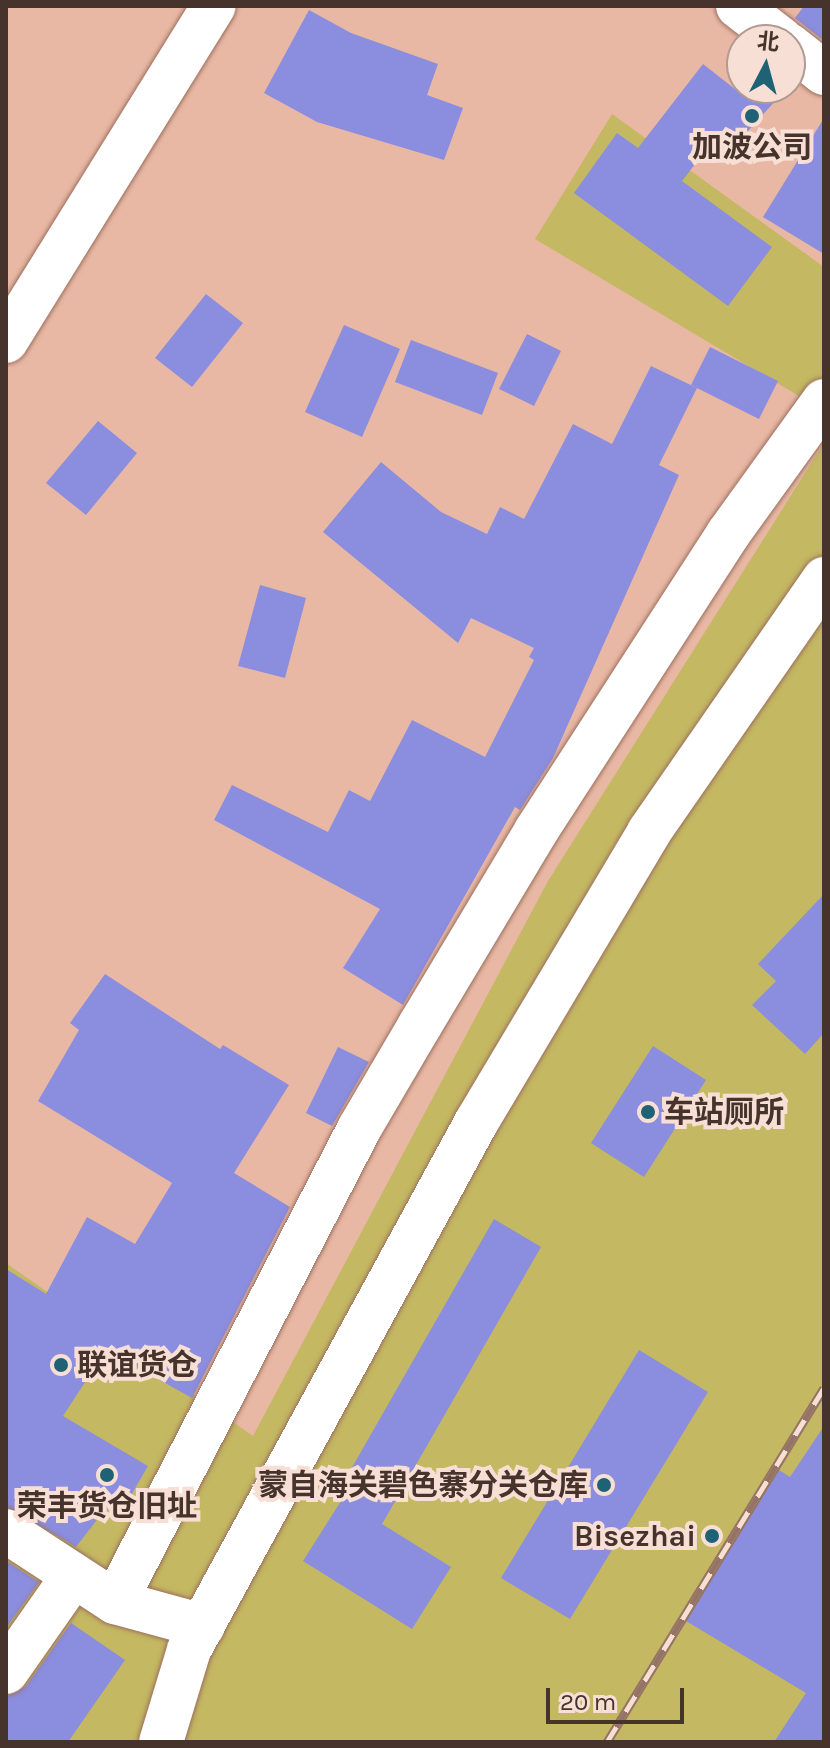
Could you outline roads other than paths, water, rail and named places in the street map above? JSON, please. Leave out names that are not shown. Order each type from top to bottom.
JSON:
[{"type":"street","points":[[6,341],[214,6]]},
{"type":"street","points":[[738,6],[761,24]]},
{"type":"street","points":[[806,59],[824,73]]},
{"type":"street","points":[[115,1602],[344,1157],[420,1025],[544,818],[728,534],[824,401]]},
{"type":"street","points":[[161,1742],[203,1626],[487,1103],[649,832],[824,579]]},
{"type":"street","points":[[6,1531],[115,1602],[203,1626]]},
{"type":"street","points":[[6,1672],[74,1575]]},
{"type":"railway","points":[[607,1742],[824,1388]]},
{"type":"place","name":"加波公司","points":[[752,116]]},
{"type":"place","name":"车站厕所","points":[[648,1112]]},
{"type":"place","name":"联谊货仓","points":[[61,1365]]},
{"type":"place","name":"荣丰货仓旧址","points":[[107,1475]]},
{"type":"place","name":"蒙自海关碧色寨分关仓库","points":[[604,1485]]},
{"type":"place","name":"Bisezhai","points":[[712,1536]]}]
